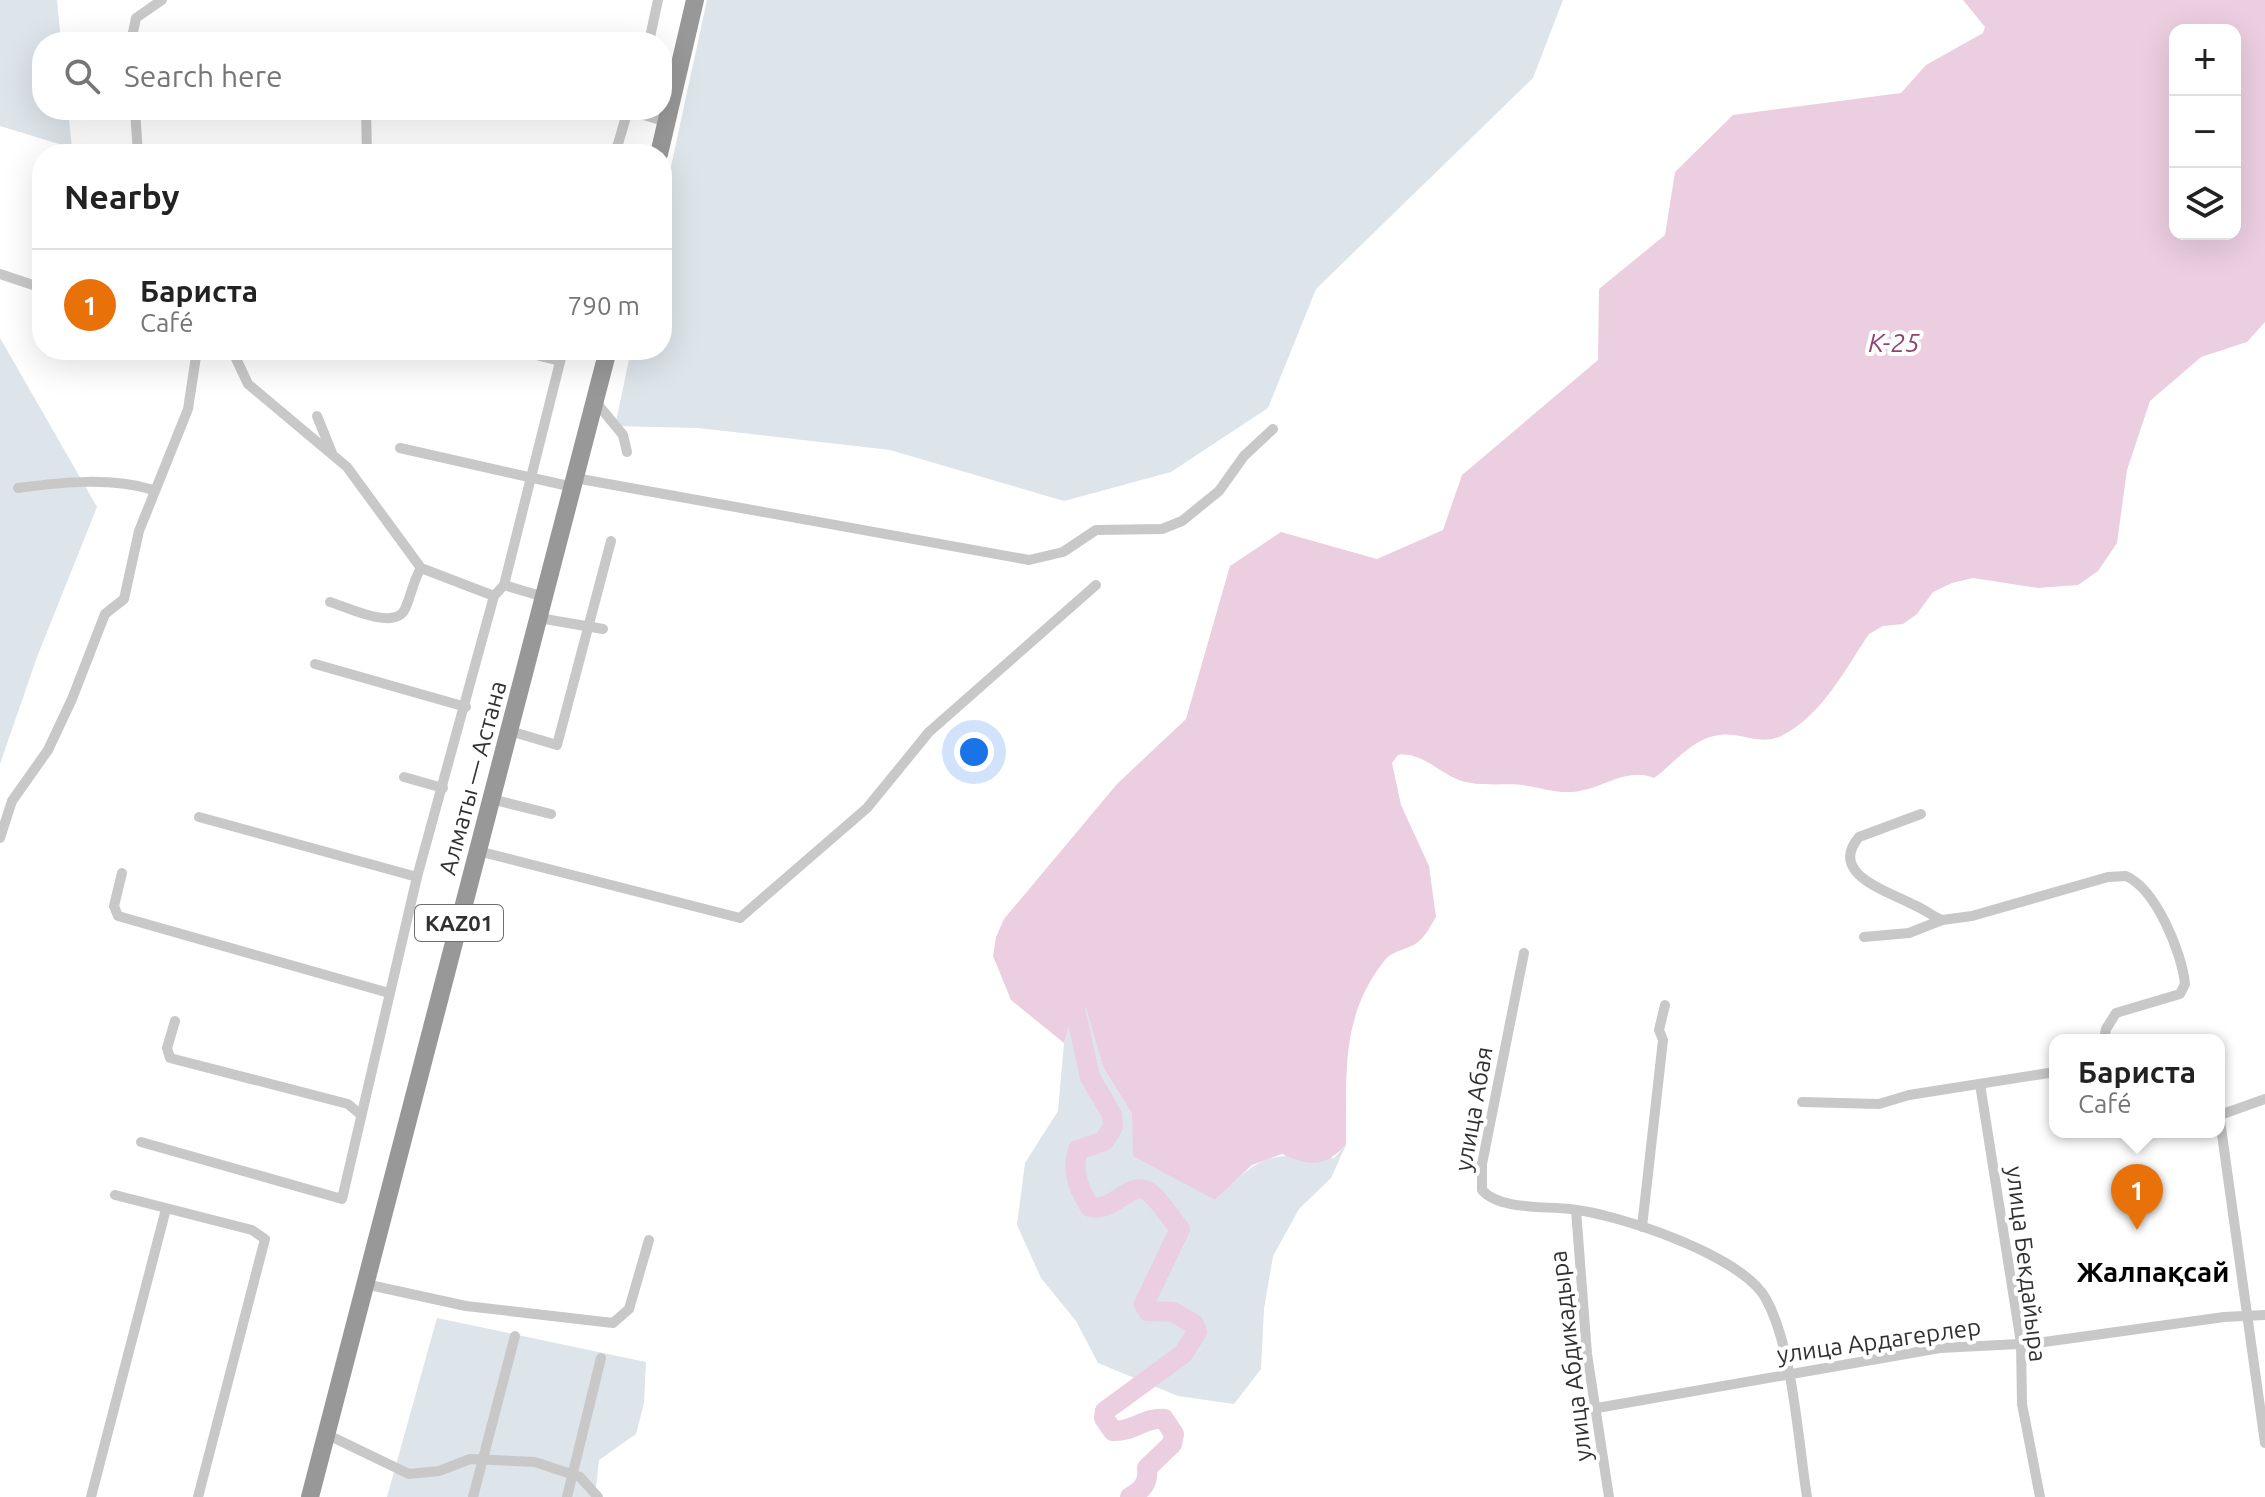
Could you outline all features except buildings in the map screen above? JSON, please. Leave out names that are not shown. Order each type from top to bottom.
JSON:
[{"type":"highway","points":[[672,100],[695,0]]},
{"type":"highway","points":[[662,144],[667,122]]},
{"type":"highway","name":"Алматы — Астана","points":[[310,1497],[605,360]]},
{"type":"street","points":[[133,32],[136,18],[150,4],[162,0]]},
{"type":"street","points":[[651,32],[658,0]]},
{"type":"street","points":[[136,120],[137,144]]},
{"type":"street","points":[[366,120],[367,144]]},
{"type":"street","points":[[618,144],[625,120]]},
{"type":"street","points":[[660,120],[667,122]]},
{"type":"street","points":[[0,274],[32,285]]},
{"type":"street","points":[[0,838],[12,801],[48,750],[72,699],[105,614],[124,599],[139,531],[188,409],[195,360]]},
{"type":"street","points":[[237,360],[248,384],[332,453],[357,479],[421,568],[494,596]]},
{"type":"street","points":[[141,1142],[342,1199],[384,1030],[389,993],[417,877],[494,596],[504,585],[561,360]]},
{"type":"street","points":[[595,401],[623,435],[627,452]]},
{"type":"street","points":[[317,416],[332,453]]},
{"type":"street","points":[[400,448],[529,477],[574,482],[1029,560],[1063,552],[1096,530],[1162,529],[1182,521],[1219,491],[1244,456],[1273,429]]},
{"type":"street","points":[[18,488],[87,481],[134,484],[154,490]]},
{"type":"street","points":[[510,731],[557,745],[611,541]]},
{"type":"street","points":[[330,602],[387,619],[397,618],[404,612],[421,568]]},
{"type":"street","points":[[504,585],[544,597]]},
{"type":"street","points":[[478,851],[740,918],[867,808],[929,732],[1096,585]]},
{"type":"street","points":[[539,618],[603,629]]},
{"type":"street","points":[[315,664],[466,707]]},
{"type":"street","points":[[404,777],[443,788]]},
{"type":"street","points":[[491,799],[551,814]]},
{"type":"street","points":[[1921,814],[1859,837],[1851,851],[1852,860],[1858,874],[1870,886],[1942,920]]},
{"type":"street","points":[[199,817],[417,877]]},
{"type":"street","points":[[122,873],[114,906],[118,916],[389,993]]},
{"type":"street","points":[[1864,937],[1909,933],[1942,920],[1972,916],[2108,877],[2126,876],[2135,880],[2164,922],[2176,949],[2185,984],[2180,994],[2116,1013],[2107,1034]]},
{"type":"street","points":[[461,913],[496,922]]},
{"type":"street","name":"улица Абая","points":[[1524,953],[1480,1184],[1487,1196],[1499,1201],[1600,1213],[1642,1227],[1707,1254],[1759,1288],[1778,1330],[1807,1497]]},
{"type":"street","points":[[1642,1227],[1663,1040],[1660,1021],[1665,1005]]},
{"type":"street","points":[[175,1021],[167,1048],[170,1058],[348,1104],[361,1115]]},
{"type":"street","points":[[1802,1102],[1879,1104],[2049,1073]]},
{"type":"street","name":"улица Бекдайыра","points":[[1980,1084],[2021,1343],[2022,1404],[2040,1497]]},
{"type":"street","points":[[2225,1112],[2265,1099]]},
{"type":"street","points":[[2222,1138],[2265,1443]]},
{"type":"street","points":[[115,1195],[252,1230],[265,1239],[198,1497]]},
{"type":"street","points":[[91,1497],[166,1209]]},
{"type":"street","name":"улица Абдикадыра","points":[[1576,1210],[1587,1354],[1609,1497]]},
{"type":"street","points":[[365,1284],[466,1306],[613,1323],[629,1309],[649,1240]]},
{"type":"street","name":"улица Ардагерлер","points":[[1597,1408],[1940,1348],[2021,1343],[2265,1315]]},
{"type":"street","points":[[473,1497],[515,1336]]},
{"type":"street","points":[[567,1497],[601,1358]]},
{"type":"street","points":[[326,1434],[409,1474],[439,1471],[482,1459],[535,1462],[572,1473],[590,1485],[598,1497]]},
{"type":"shaded area","points":[[0,0],[57,0],[60,32],[32,32],[32,120],[69,120],[72,144],[59,144],[0,126]]},
{"type":"shaded area","points":[[707,0],[1563,0],[1533,78],[1316,289],[1268,408],[1171,472],[1064,501],[890,450],[698,428],[615,426],[629,360],[672,360],[672,162]]},
{"type":"shaded area","points":[[0,338],[97,507],[37,657],[0,764]]},
{"type":"shaded area","points":[[1080,985],[1103,1067],[1174,1176],[1215,1200],[1245,1173],[1267,1160],[1294,1156],[1334,1158],[1346,1145],[1331,1178],[1299,1209],[1273,1256],[1264,1309],[1261,1369],[1234,1404],[1178,1396],[1098,1363],[1076,1321],[1041,1278],[1017,1225],[1025,1163],[1058,1111],[1064,1043]]},
{"type":"shaded area","points":[[437,1318],[646,1362],[644,1403],[636,1434],[599,1460],[595,1497],[387,1497]]},
{"type":"water","name":"К-25","points":[[1963,0],[2265,0],[2265,322],[2247,342],[2201,357],[2150,401],[2127,470],[2117,543],[2098,571],[2078,585],[2038,588],[1973,578],[1952,583],[1933,592],[1917,614],[1903,624],[1883,626],[1869,634],[1821,704],[1796,727],[1781,736],[1765,740],[1728,735],[1710,737],[1692,746],[1654,778],[1633,775],[1582,791],[1558,792],[1522,785],[1466,782],[1414,756],[1398,755],[1392,763],[1401,805],[1429,866],[1436,917],[1418,942],[1385,960],[1360,1003],[1349,1048],[1346,1145],[1331,1158],[1316,1163],[1282,1154],[1252,1165],[1215,1200],[1133,1156],[1132,1114],[1103,1067],[1080,987],[1064,1043],[1011,1000],[993,956],[996,937],[1004,919],[1117,784],[1186,719],[1230,566],[1281,532],[1377,559],[1443,530],[1462,475],[1598,360],[1599,289],[1665,235],[1675,172],[1733,115],[1901,93],[1926,65],[1983,33],[1985,27]]},
{"type":"waterway","points":[[1086,961],[1075,1009],[1090,1077],[1112,1115],[1113,1127],[1104,1141],[1078,1150],[1075,1165],[1077,1180],[1090,1207],[1106,1206],[1140,1189],[1151,1194],[1164,1208],[1180,1229],[1144,1304],[1148,1311],[1173,1312],[1194,1324],[1197,1332],[1183,1354],[1105,1411],[1104,1418],[1113,1431],[1164,1419],[1174,1434],[1172,1444],[1147,1468],[1144,1486],[1130,1497]]},
{"type":"place","name":"Бариста","points":[[2137,1230]]},
{"type":"district","name":"Жалпақсай","points":[[2153,1272]]}]
